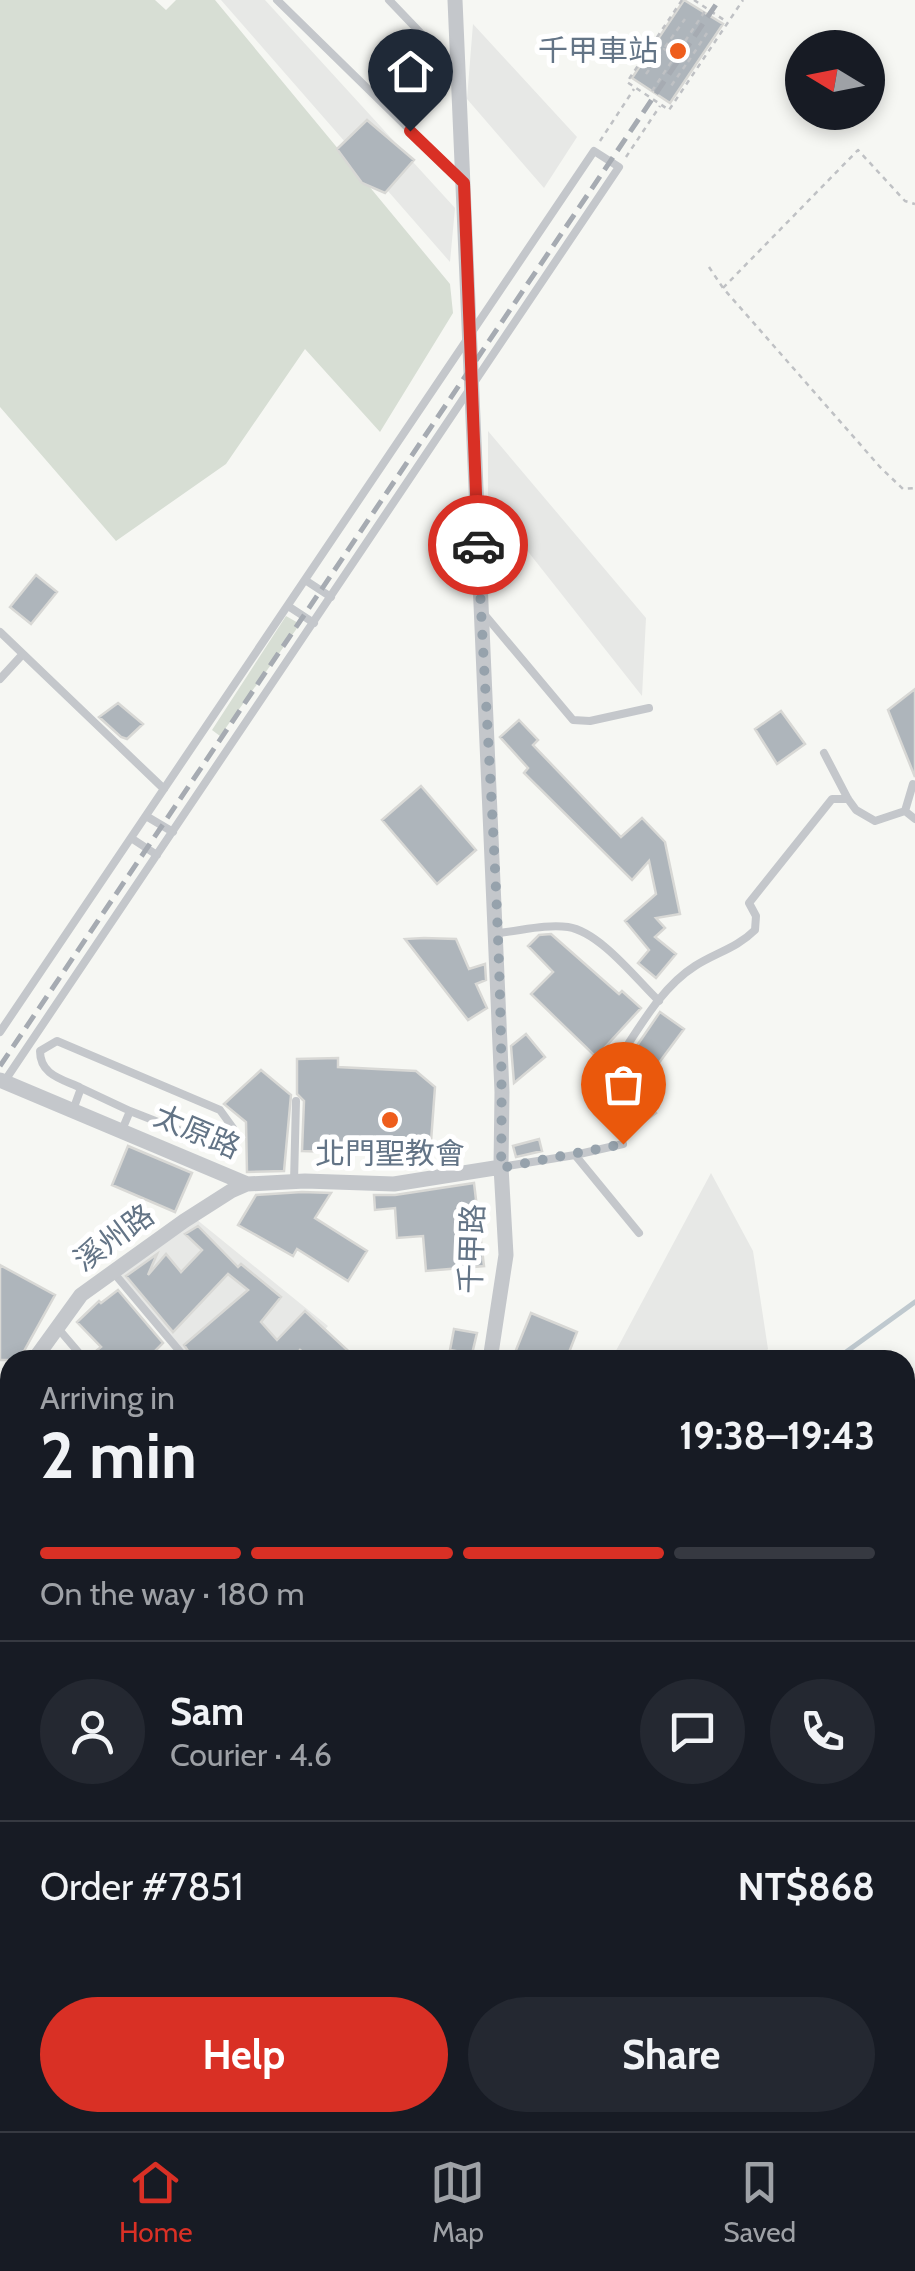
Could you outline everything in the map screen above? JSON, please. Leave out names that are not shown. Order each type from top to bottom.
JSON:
[{"type":"street","name":"千甲路","points":[[455,0],[502,1092],[506,1255],[492,1350]]},
{"type":"street","name":"太原路","points":[[1,1083],[247,1184],[394,1184],[501,1168]]},
{"type":"street","name":"溪州路","points":[[40,1350],[82,1295],[184,1221],[247,1184]]},
{"type":"lane","points":[[278,0],[464,183]]},
{"type":"lane","points":[[389,0],[459,73]]},
{"type":"lane","points":[[0,1032],[594,150],[620,167],[1,1083]]},
{"type":"lane","points":[[306,580],[331,597]]},
{"type":"lane","points":[[288,606],[314,623]]},
{"type":"lane","points":[[481,610],[573,720],[590,721],[650,708]]},
{"type":"lane","points":[[0,632],[164,789]]},
{"type":"lane","points":[[0,679],[22,655]]},
{"type":"lane","points":[[824,753],[856,810],[875,821],[904,811]]},
{"type":"lane","points":[[904,811],[913,784]]},
{"type":"lane","points":[[614,1064],[659,1001],[692,967],[742,943],[755,930],[756,916],[750,903],[832,799],[848,799]]},
{"type":"lane","points":[[904,811],[915,819]]},
{"type":"lane","points":[[146,816],[172,832]]},
{"type":"lane","points":[[132,838],[157,855]]},
{"type":"lane","points":[[497,933],[556,926],[582,931],[659,1001]]},
{"type":"lane","points":[[56,1040],[220,1110],[233,1128],[221,1143],[209,1142],[130,1111],[44,1070],[40,1051],[56,1040]]},
{"type":"lane","points":[[73,1110],[81,1088]]},
{"type":"lane","points":[[294,1182],[296,1101]]},
{"type":"lane","points":[[122,1130],[130,1111]]},
{"type":"lane","points":[[501,1168],[623,1144]]},
{"type":"lane","points":[[576,1155],[638,1233]]},
{"type":"lane","points":[[113,1272],[179,1350]]},
{"type":"lane","points":[[56,1326],[76,1350]]},
{"type":"path","points":[[682,0],[627,82],[669,110],[743,0]]},
{"type":"path","points":[[694,0],[728,22]]},
{"type":"path","points":[[652,90],[707,8]]},
{"type":"path","points":[[646,74],[685,19]]},
{"type":"path","points":[[669,89],[707,33]]},
{"type":"path","points":[[664,48],[687,63]]},
{"type":"path","points":[[594,150],[636,88]]},
{"type":"path","points":[[620,167],[661,104]]},
{"type":"path","points":[[723,288],[858,150],[905,201],[915,204]]},
{"type":"path","points":[[708,267],[880,467],[903,489],[915,488]]},
{"type":"shaded area","points":[[0,0],[155,0],[166,10],[176,0],[215,0],[450,284],[453,313],[380,432],[305,349],[226,464],[116,541],[0,407]]},
{"type":"shaded area","points":[[221,0],[265,0],[455,208],[450,262]]},
{"type":"shaded area","points":[[473,24],[577,137],[544,188],[467,99]]},
{"type":"shaded area","points":[[488,431],[646,618],[642,696],[488,501]]},
{"type":"shaded area","points":[[286,616],[300,624],[220,736],[212,730]]},
{"type":"shaded area","points":[[711,1173],[753,1251],[768,1349],[616,1350]]},
{"type":"shaded area","points":[[196,1219],[328,1326],[308,1350],[182,1350],[119,1277]]},
{"type":"building","name":"千甲車站","points":[[684,0],[723,24],[670,103],[632,78]]},
{"type":"building","points":[[367,120],[414,160],[385,193],[362,183],[337,149]]},
{"type":"building","points":[[36,575],[57,592],[31,624],[10,607]]},
{"type":"building","points":[[915,689],[915,777],[888,710]]},
{"type":"building","points":[[118,703],[143,724],[127,739],[99,717]]},
{"type":"building","points":[[781,711],[805,744],[777,764],[755,729]]},
{"type":"building","points":[[519,720],[538,740],[533,745],[621,837],[642,818],[665,842],[680,914],[656,918],[665,928],[655,937],[676,954],[656,978],[638,963],[649,950],[625,921],[656,894],[649,861],[632,880],[524,773],[528,768],[500,737]]},
{"type":"building","points":[[421,786],[476,850],[437,884],[382,820]]},
{"type":"building","points":[[551,934],[619,994],[622,991],[641,1008],[596,1057],[531,994],[553,972],[528,946],[539,935]]},
{"type":"building","points":[[405,939],[456,939],[469,969],[485,964],[486,980],[476,984],[487,1008],[468,1020]]},
{"type":"building","points":[[660,1012],[684,1029],[647,1079],[625,1063]]},
{"type":"building","points":[[526,1034],[545,1057],[514,1083],[511,1046]]},
{"type":"building","name":"北門聖教會","points":[[338,1058],[338,1067],[416,1071],[435,1087],[430,1155],[302,1151],[304,1101],[297,1094],[297,1059]]},
{"type":"building","points":[[261,1070],[291,1095],[284,1171],[247,1172],[246,1122],[224,1104]]},
{"type":"building","points":[[643,1096],[656,1113],[630,1132],[617,1114]]},
{"type":"building","points":[[539,1139],[542,1151],[516,1157],[513,1146]]},
{"type":"building","points":[[128,1146],[192,1173],[175,1212],[112,1185]]},
{"type":"building","points":[[474,1183],[484,1266],[426,1271],[423,1236],[397,1238],[395,1208],[375,1210],[374,1195]]},
{"type":"building","points":[[331,1193],[315,1218],[367,1251],[348,1281],[297,1249],[293,1256],[238,1225],[256,1195]]},
{"type":"building","points":[[198,1226],[238,1267],[241,1264],[281,1297],[261,1322],[277,1340],[305,1311],[347,1350],[187,1350],[184,1345],[248,1290],[228,1274],[173,1332],[126,1276],[157,1254],[148,1275],[166,1254],[181,1272],[202,1250],[185,1234]]},
{"type":"building","points":[[0,1265],[55,1295],[25,1350],[0,1350]]},
{"type":"building","points":[[118,1290],[163,1343],[156,1350],[97,1350],[101,1347],[77,1322]]},
{"type":"building","points":[[531,1313],[577,1332],[570,1350],[516,1350]]},
{"type":"building","points":[[454,1329],[477,1333],[473,1350],[450,1350]]},
{"type":"waterway","points":[[849,1350],[915,1302]]},
{"type":"railway","points":[[0,1066],[719,0]]},
{"type":"way so far","points":[[478,545],[498,973],[501,1168],[623,1144]]},
{"type":"place","name":"千甲車站","points":[[678,51]]},
{"type":"place","name":"北門聖教會","points":[[390,1120]]},
{"type":"route","points":[[410,131],[464,183],[478,545]]}]
